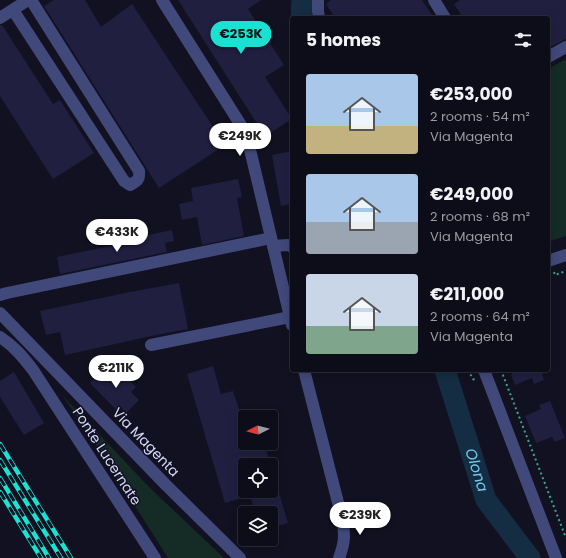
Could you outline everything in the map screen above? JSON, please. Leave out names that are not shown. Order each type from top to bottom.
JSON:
[{"type":"street","points":[[0,18],[28,0]]},
{"type":"street","points":[[13,10],[124,181],[130,185],[137,181],[140,177],[139,171],[31,0]]},
{"type":"street","points":[[162,0],[247,137],[290,317]]},
{"type":"street","points":[[318,0],[319,16]]},
{"type":"street","points":[[437,1],[444,16]]},
{"type":"street","points":[[550,56],[566,47]]},
{"type":"street","points":[[0,295],[272,242],[290,246]]},
{"type":"street","points":[[551,266],[566,255]]},
{"type":"street","name":"Via Magenta","points":[[0,313],[166,485],[240,558]]},
{"type":"street","points":[[151,345],[290,321]]},
{"type":"street","name":"Ponte Lucernate","points":[[0,337],[12,346],[33,370],[155,558]]},
{"type":"street","points":[[305,372],[342,518],[344,534],[343,546],[338,558]]},
{"type":"street","points":[[485,372],[556,558]]},
{"type":"street","points":[[342,518],[348,533],[347,558]]},
{"type":"street","name":"Via Magenta","points":[[221,539],[249,558]]},
{"type":"path","points":[[551,266],[555,275],[566,271]]},
{"type":"path","points":[[502,372],[566,538]]},
{"type":"green space","points":[[566,59],[566,236],[550,241],[550,68]]},
{"type":"green space","points":[[62,395],[149,487],[224,558],[168,558],[90,435]]},
{"type":"building","points":[[54,0],[85,0],[101,27],[132,4],[225,145],[159,188],[44,6]]},
{"type":"building","points":[[178,0],[261,0],[248,9],[284,65],[265,77],[290,116],[290,120],[265,136]]},
{"type":"building","points":[[331,0],[422,0],[433,16],[334,16],[326,4]]},
{"type":"building","points":[[460,0],[566,0],[566,39],[550,47],[550,16],[462,16],[454,4]]},
{"type":"building","points":[[0,25],[2,25],[53,104],[60,100],[94,153],[53,179],[0,96]]},
{"type":"building","points":[[290,151],[290,204],[281,206],[272,155]]},
{"type":"building","points":[[238,179],[242,197],[237,198],[244,236],[202,245],[197,217],[182,220],[179,204],[193,201],[191,188]]},
{"type":"building","points":[[172,230],[174,241],[165,243],[167,252],[60,274],[57,257],[125,243],[124,240]]},
{"type":"building","points":[[179,283],[188,329],[65,355],[60,332],[46,335],[40,311]]},
{"type":"building","points":[[121,366],[128,374],[126,377],[136,387],[131,392],[139,400],[126,413],[121,407],[117,411],[90,383],[105,368],[112,375]]},
{"type":"building","points":[[213,366],[221,394],[233,391],[239,410],[238,410],[238,450],[266,450],[269,458],[238,458],[238,498],[242,498],[225,503],[187,374]]},
{"type":"building","points":[[14,372],[44,423],[24,435],[0,397],[0,381]]},
{"type":"building","points":[[512,372],[548,372],[542,374],[544,380],[534,384],[532,378],[515,385],[511,375]]},
{"type":"building","points":[[550,401],[565,438],[555,442],[552,437],[536,443],[525,416],[541,409],[539,405]]},
{"type":"building","points":[[278,490],[288,523],[278,526],[278,506],[253,506],[251,498],[278,498]]},
{"type":"waterway","name":"Olona","points":[[301,16],[302,0]]},
{"type":"waterway","name":"Olona","points":[[446,372],[486,500],[530,558]]},
{"type":"railway","points":[[0,444],[71,558]]},
{"type":"railway","points":[[0,460],[61,558]]},
{"type":"railway","points":[[0,478],[49,558]]},
{"type":"railway","points":[[0,492],[41,558]]}]
